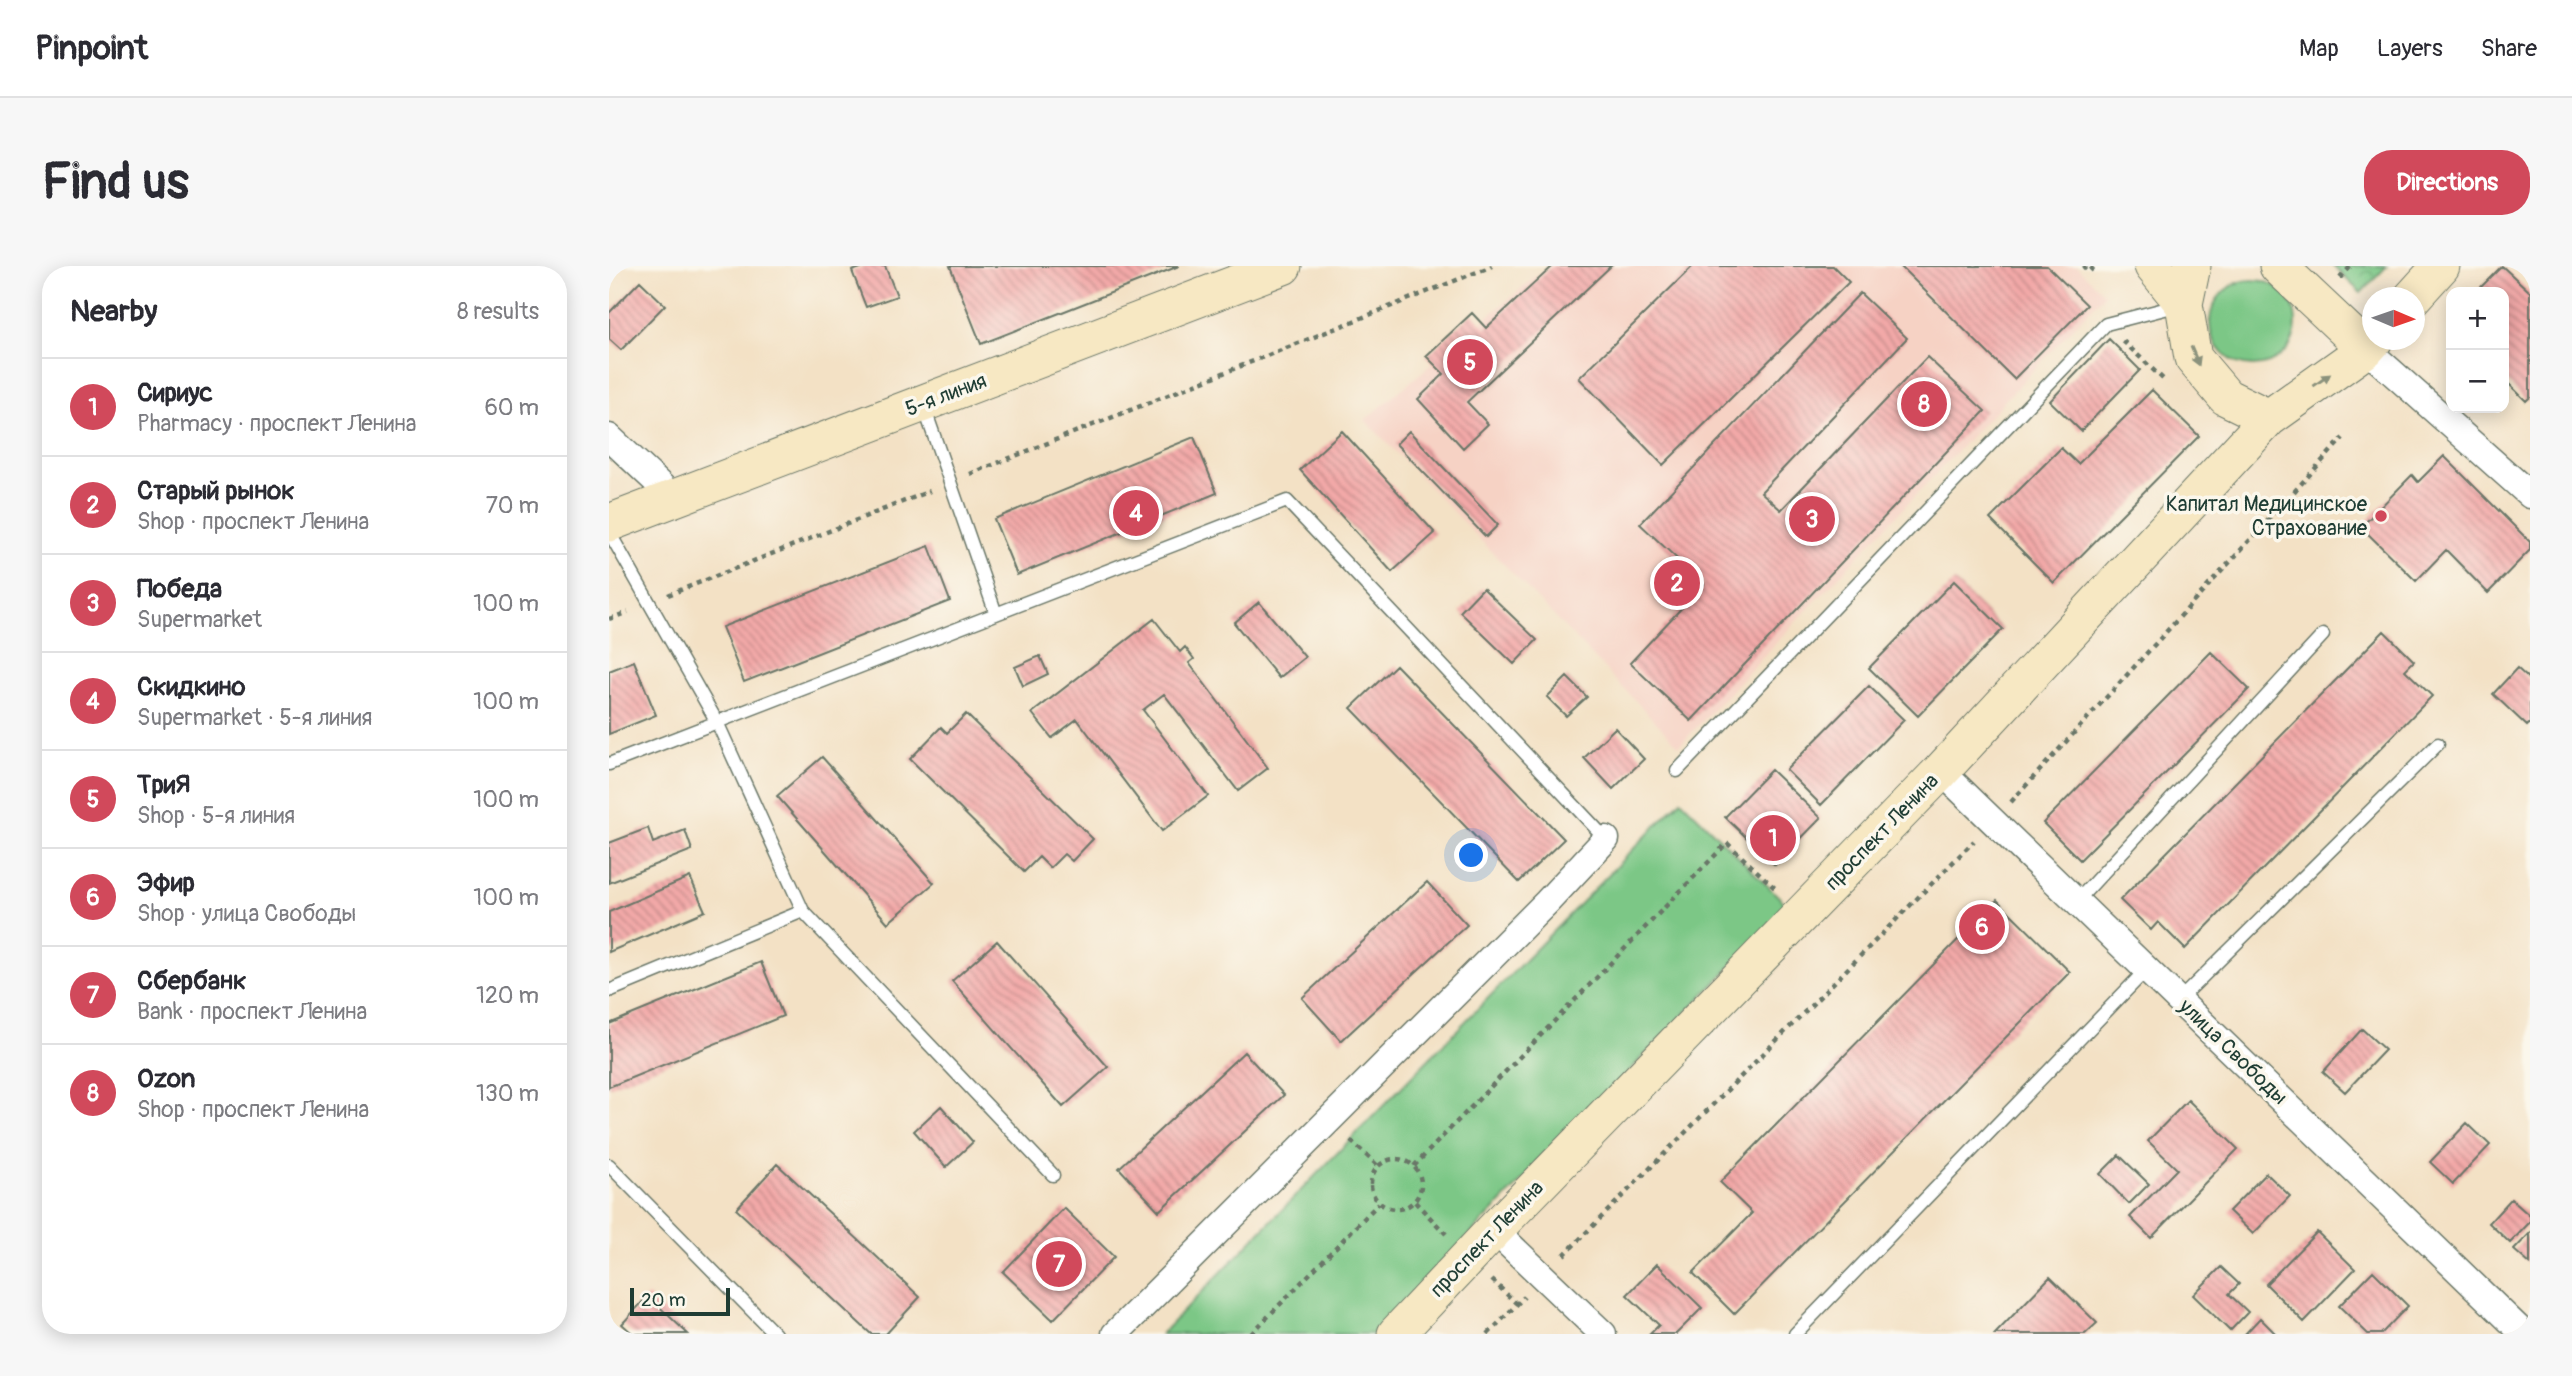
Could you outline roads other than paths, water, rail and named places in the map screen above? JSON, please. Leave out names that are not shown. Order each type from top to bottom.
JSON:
[{"type":"street","name":"5-я линия","points":[[609,523],[1283,266]]},
{"type":"street","points":[[2153,266],[2184,304]]},
{"type":"street","points":[[2192,266],[2184,304],[2193,359],[2226,397],[2269,418]]},
{"type":"street","points":[[2278,266],[2362,337]]},
{"type":"street","points":[[2422,287],[2441,266]]},
{"type":"street","name":"проспект Ленина","points":[[1396,1334],[1941,771],[2269,418],[2362,350]]},
{"type":"street","points":[[2376,350],[2530,495]]},
{"type":"street","points":[[609,437],[674,498]]},
{"type":"street","name":"улица Свободы","points":[[1941,771],[2524,1334]]},
{"type":"street","points":[[1115,1334],[1547,902],[1606,839]]},
{"type":"street","points":[[1494,1230],[1602,1334]]},
{"type":"lane","points":[[1677,771],[2106,324],[2184,304]]},
{"type":"lane","points":[[923,403],[996,614]]},
{"type":"lane","points":[[609,764],[1287,501],[1606,839]]},
{"type":"lane","points":[[609,532],[717,722],[803,911],[1053,1175]]},
{"type":"lane","points":[[2077,901],[2323,635]]},
{"type":"lane","points":[[2179,1000],[2438,744]]},
{"type":"lane","points":[[609,991],[803,911]]},
{"type":"lane","points":[[1795,1334],[2147,969]]},
{"type":"lane","points":[[609,1166],[775,1334]]},
{"type":"place","name":"ТриЯ","points":[[1470,362]]},
{"type":"place","name":"Ozon","points":[[1924,404]]},
{"type":"place","name":"Скидкино","points":[[1136,513]]},
{"type":"place","name":"Капитал Медицинское Страхование","points":[[2381,516]]},
{"type":"place","name":"Победа","points":[[1812,519]]},
{"type":"place","name":"Старый рынок","points":[[1677,583]]},
{"type":"place","name":"Сириус","points":[[1773,838]]},
{"type":"place","name":"Эфир","points":[[1982,927]]},
{"type":"place","name":"Сбербанк","points":[[1059,1264]]}]
